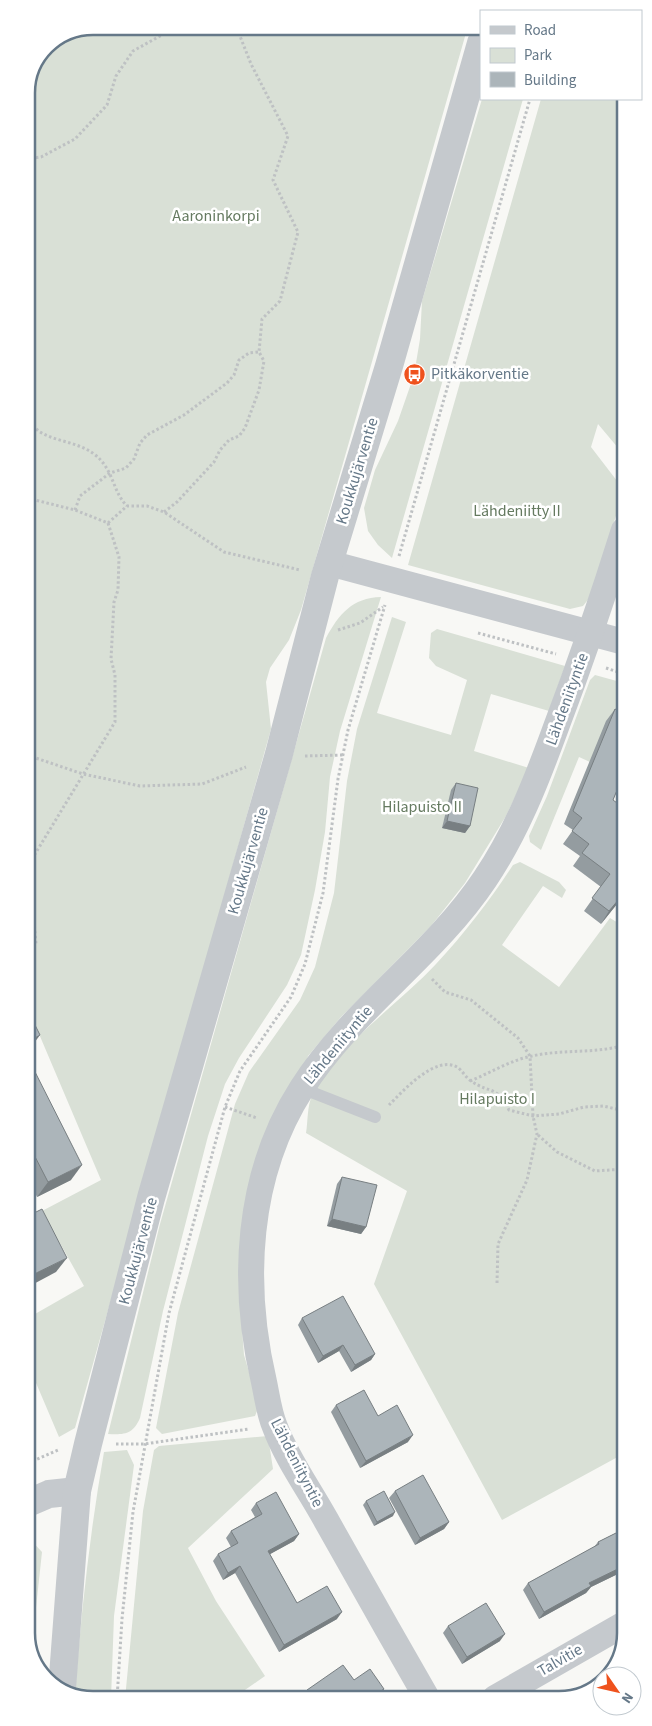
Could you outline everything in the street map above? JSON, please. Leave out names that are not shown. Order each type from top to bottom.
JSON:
[{"type":"street","name":"Koukkujärventie","points":[[63,1682],[77,1491],[88,1444],[151,1198],[279,754],[327,569],[389,366],[480,47]]},
{"type":"street","name":"Lähdeniityntie","points":[[423,1691],[274,1426],[256,1347],[250,1272],[253,1232],[268,1160],[283,1122],[301,1088],[352,1024],[414,963],[462,909],[483,882],[507,844],[540,771],[582,662],[617,553]]},
{"type":"street","points":[[327,569],[392,579],[617,640]]},
{"type":"street","points":[[35,1500],[49,1494],[77,1491]]},
{"type":"street","name":"Talvitie","points":[[507,1691],[617,1628]]},
{"type":"lane","points":[[301,1088],[376,1117]]},
{"type":"path","points":[[35,158],[41,157],[75,139],[107,106],[116,76],[133,51],[162,35]]},
{"type":"path","points":[[164,512],[177,502],[214,462],[220,450],[229,440],[239,436],[245,428],[259,390],[264,361],[259,352],[262,319],[280,301],[298,232],[272,180],[288,136],[251,64],[240,35]]},
{"type":"path","points":[[118,1691],[131,1531],[144,1444],[169,1313],[225,1107],[240,1071],[291,997],[305,964],[323,893],[348,730],[530,100]]},
{"type":"path","points":[[75,510],[80,496],[110,473],[126,468],[134,459],[140,442],[147,434],[184,415],[227,383],[234,375],[239,360],[249,353],[259,352]]},
{"type":"path","points":[[35,427],[40,432],[80,446],[96,455],[110,473],[115,482],[116,491],[127,506]]},
{"type":"path","points":[[35,500],[75,510],[108,523]]},
{"type":"path","points":[[108,523],[127,506],[147,506],[164,512],[224,552],[327,569]]},
{"type":"path","points":[[35,854],[115,722],[115,675],[111,659],[114,602],[118,590],[119,557],[108,523]]},
{"type":"path","points":[[311,628],[337,630],[360,623],[384,606]]},
{"type":"path","points":[[384,606],[394,609]]},
{"type":"path","points":[[469,630],[617,672]]},
{"type":"path","points":[[35,759],[84,774],[140,786],[202,784],[279,754],[314,757],[343,755]]},
{"type":"path","points":[[35,933],[35,945]]},
{"type":"path","points":[[414,963],[445,992],[471,1000],[491,1016],[518,1038],[530,1056],[537,1134],[527,1180],[498,1244],[497,1283]]},
{"type":"path","points":[[470,1081],[530,1056],[570,1051],[606,1051],[617,1048]]},
{"type":"path","points":[[376,1117],[422,1074],[443,1065],[457,1067],[470,1081],[501,1094],[509,1110],[534,1116],[559,1114],[584,1106],[617,1109]]},
{"type":"path","points":[[225,1107],[254,1118],[283,1122]]},
{"type":"path","points":[[537,1134],[557,1152],[595,1171],[617,1170]]},
{"type":"path","points":[[35,1460],[61,1448],[88,1444],[144,1444],[274,1426]]},
{"type":"green space","name":"Aaroninkorpi","points":[[93,35],[465,35],[301,610],[289,640],[270,668],[266,682],[271,729],[75,1428],[59,1437],[35,1380],[35,1314],[84,1286],[42,1211],[101,1180],[35,1024],[35,89],[39,71],[52,52],[61,45],[71,39]]},
{"type":"green space","points":[[482,100],[523,100],[392,558],[378,545],[368,531],[364,508],[375,470],[398,421],[414,375],[420,339],[422,301]]},
{"type":"green space","name":"Lähdeniitty II","points":[[541,100],[617,100],[617,447],[598,424],[591,447],[617,481],[617,512],[591,596],[583,606],[570,609],[408,565]]},
{"type":"green space","points":[[381,597],[340,731],[330,777],[325,832],[315,890],[301,955],[287,985],[239,1058],[225,1084],[208,1136],[163,1311],[140,1418],[128,1432],[108,1434],[160,1224],[326,638],[341,615],[354,604],[362,600]]},
{"type":"green space","name":"Hilapuisto II","points":[[392,617],[406,622],[377,713],[451,735],[467,680],[436,666],[429,658],[431,633],[437,629],[565,666],[549,711],[491,694],[474,751],[529,768],[506,816],[465,883],[431,926],[341,1017],[308,1056],[240,1303],[244,1355],[259,1406],[255,1416],[162,1434],[156,1428],[178,1313],[235,1104],[249,1072],[300,1000],[315,967],[334,893],[347,781],[357,729]]},
{"type":"green space","points":[[595,675],[617,681],[617,736],[590,762],[579,757],[541,850],[530,842],[529,836],[547,796],[590,680]]},
{"type":"green space","name":"Hilapuisto I","points":[[520,862],[559,882],[566,890],[562,898],[543,886],[502,945],[559,987],[610,918],[617,922],[617,1457],[502,1520],[374,1284],[407,1191],[306,1133],[310,1100],[336,1060],[369,1026],[436,964],[477,916],[513,865]]},
{"type":"green space","points":[[268,1436],[273,1469],[188,1548],[216,1601],[265,1676],[243,1691],[126,1691],[143,1511],[154,1450],[159,1446]]},
{"type":"green space","points":[[127,1450],[134,1465],[114,1616],[111,1691],[89,1691],[75,1688],[86,1573],[104,1452]]},
{"type":"green space","points":[[35,1544],[42,1552],[35,1617]]},
{"type":"building","points":[[615,709],[617,710],[617,790],[613,800],[617,803],[617,902],[609,911],[592,898],[610,874],[582,853],[589,844],[572,831],[582,818],[573,811]]},
{"type":"building","points":[[456,783],[478,788],[470,826],[447,821]]},
{"type":"building","points":[[35,1025],[40,1035],[35,1038]]},
{"type":"building","points":[[35,1072],[82,1165],[48,1182],[35,1157]]},
{"type":"building","points":[[342,1177],[377,1185],[366,1227],[332,1219]]},
{"type":"building","points":[[42,1209],[67,1258],[35,1274],[35,1212]]},
{"type":"building","points":[[343,1296],[375,1354],[355,1365],[343,1345],[323,1356],[302,1318]]},
{"type":"building","points":[[364,1390],[378,1416],[397,1405],[413,1435],[366,1461],[336,1405]]},
{"type":"building","points":[[423,1475],[449,1522],[420,1538],[395,1491]]},
{"type":"building","points":[[384,1491],[395,1512],[377,1522],[366,1501]]},
{"type":"building","points":[[276,1492],[299,1534],[268,1551],[297,1603],[327,1586],[342,1612],[284,1645],[240,1566],[228,1573],[218,1554],[238,1543],[231,1531],[262,1514],[256,1503]]},
{"type":"building","points":[[617,1532],[617,1569],[589,1583],[591,1586],[544,1612],[528,1583],[599,1544],[598,1542]]},
{"type":"building","points":[[486,1603],[505,1634],[467,1657],[448,1626]]},
{"type":"building","points":[[343,1665],[354,1680],[370,1669],[384,1689],[381,1691],[307,1690]]},
{"type":"place","name":"Pitkäkorventie","points":[[415,374]]}]
